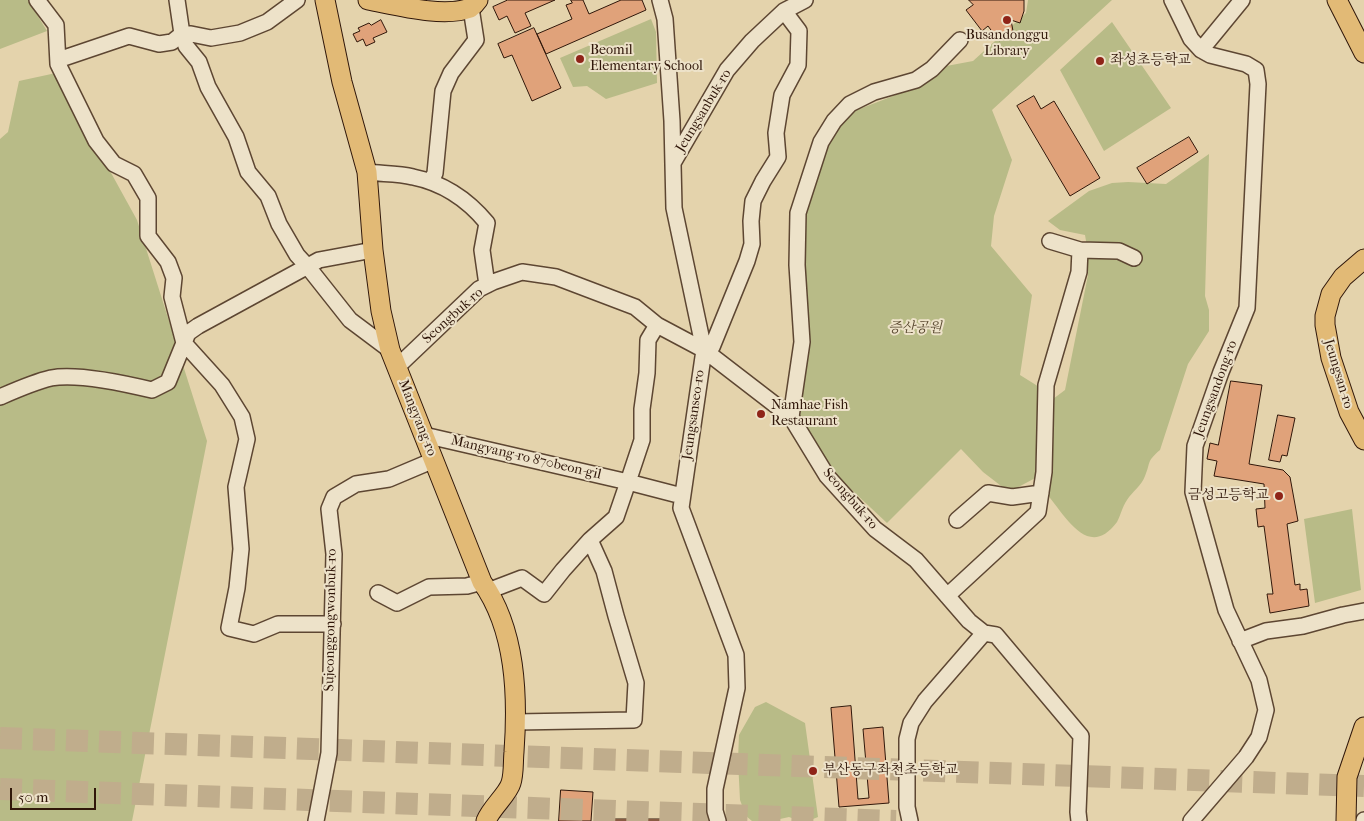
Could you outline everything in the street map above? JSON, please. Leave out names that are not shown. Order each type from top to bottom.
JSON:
[{"type":"main road","name":"Mangyang-ro","points":[[325,0],[342,82],[367,172],[373,250],[381,310],[390,350],[485,587],[504,628],[513,669],[516,722],[511,784],[486,821]]},
{"type":"main road","points":[[368,0],[427,5],[450,11],[475,4]]},
{"type":"main road","points":[[1337,0],[1362,40]]},
{"type":"main road","name":"Jeungsan-ro","points":[[1364,259],[1342,277],[1331,294],[1324,325],[1331,358],[1349,412],[1364,440]]},
{"type":"main road","points":[[1346,821],[1347,777],[1364,727]]},
{"type":"street","points":[[37,0],[56,25],[58,64],[96,141],[114,164],[134,174],[148,198],[148,236],[168,262],[174,278],[172,297],[184,343],[222,385],[242,417],[247,439],[236,487],[241,549],[237,588],[229,628],[254,634],[278,624],[333,624]]},
{"type":"street","points":[[178,0],[182,34],[186,46],[199,62],[208,87],[236,137],[248,172],[268,196],[280,224],[297,255],[350,320],[390,350]]},
{"type":"street","points":[[58,60],[129,36],[159,44],[172,42],[182,34],[211,38],[240,34],[267,22],[297,0]]},
{"type":"street","name":"Jeungsanseo-ro","points":[[660,0],[666,27],[672,121],[674,208],[704,350],[681,508],[736,654],[737,688],[715,789],[715,811],[718,821]]},
{"type":"street","name":"Jeungsanbuk-ro","points":[[672,165],[727,70],[752,41],[784,11],[805,0]]},
{"type":"street","points":[[1172,0],[1191,39],[1200,50],[1242,0]]},
{"type":"street","points":[[431,182],[435,173],[443,91],[452,73],[476,40],[475,4]]},
{"type":"street","points":[[704,350],[712,346],[747,261],[752,244],[751,221],[754,201],[763,181],[778,157],[776,133],[782,95],[798,65],[799,32],[784,11]]},
{"type":"street","points":[[791,417],[802,342],[797,265],[798,213],[821,142],[834,121],[850,104],[874,92],[916,80],[932,69],[960,40]]},
{"type":"street","name":"Jeungsandong-ro","points":[[1192,821],[1246,757],[1259,737],[1266,710],[1259,680],[1226,610],[1193,492],[1195,446],[1221,372],[1247,308],[1258,84],[1256,70],[1246,64],[1210,55],[1200,50]]},
{"type":"street","points":[[367,172],[413,176],[431,182],[446,188],[478,213],[487,223],[482,250],[487,285]]},
{"type":"street","points":[[1050,241],[1080,250],[1119,251],[1134,258]]},
{"type":"street","points":[[0,398],[16,390],[52,378],[64,377],[127,384],[152,390],[168,382],[188,333],[198,326],[319,260],[373,250]]},
{"type":"street","points":[[947,596],[1038,512],[1044,472],[1046,386],[1079,272],[1080,250]]},
{"type":"street","name":"Seongbuk-ro","points":[[397,368],[479,289],[522,272],[556,277],[635,308],[657,325],[704,350],[791,417],[827,476],[875,529],[916,560],[969,621],[984,633],[996,634],[1081,736],[1079,821]]},
{"type":"street","points":[[378,593],[396,604],[429,586],[485,587],[522,578],[544,594],[590,540],[616,516],[642,440],[642,410],[647,373],[648,340],[657,325]]},
{"type":"street","name":"Mangyang-ro 870beon-gil","points":[[424,435],[682,496]]},
{"type":"street","name":"Sujeonggongwonbuk-ro","points":[[316,821],[329,753],[334,554],[329,509],[334,497],[356,484],[389,479],[434,460]]},
{"type":"street","points":[[957,520],[988,493],[1012,497],[1041,493]]},
{"type":"street","points":[[516,722],[634,720],[636,683],[604,571],[590,540]]},
{"type":"street","points":[[1240,641],[1266,631],[1303,626],[1343,615],[1364,612]]},
{"type":"street","points":[[910,821],[907,807],[907,739],[911,723],[925,701],[984,633]]},
{"type":"green space","points":[[0,0],[28,0],[47,31],[0,49]]},
{"type":"green space","name":"증산공원","points":[[1028,0],[1112,0],[992,110],[1012,160],[994,216],[991,246],[1032,295],[1020,375],[1044,390],[1039,476],[1009,492],[983,472],[961,449],[887,523],[839,478],[796,413],[805,268],[806,203],[824,150],[849,113],[927,83],[941,67],[973,61],[1026,13]]},
{"type":"green space","points":[[651,19],[656,32],[657,83],[606,99],[587,86],[573,87],[560,58]]},
{"type":"green space","points":[[1112,22],[1171,108],[1104,151],[1060,70]]},
{"type":"green space","points":[[56,73],[137,220],[207,441],[132,821],[0,821],[0,139],[8,132],[19,81]]},
{"type":"green space","points":[[1209,154],[1205,296],[1209,310],[1209,331],[1188,364],[1160,450],[1151,460],[1144,479],[1125,503],[1117,522],[1106,533],[1096,537],[1087,536],[1069,522],[1046,493],[1053,399],[1065,390],[1088,275],[1088,253],[1085,235],[1060,230],[1048,221],[1089,191],[1112,183],[1166,184]]},
{"type":"green space","points":[[1352,509],[1361,590],[1315,603],[1304,519]]},
{"type":"green space","points":[[766,702],[805,723],[818,817],[808,821],[800,821],[789,817],[771,821],[752,821],[746,816],[740,800],[739,735],[755,707]]},
{"type":"building","points":[[508,0],[555,0],[525,13],[531,26],[515,33],[507,16],[499,20],[493,7]]},
{"type":"building","points":[[571,0],[583,0],[589,14],[621,0],[642,0],[646,10],[546,54],[537,34],[572,19],[566,5],[572,3]]},
{"type":"building","points":[[969,0],[1024,0],[1024,11],[1020,23],[1011,20],[1013,31],[999,41],[988,26],[982,31],[966,10],[973,5]]},
{"type":"building","points":[[381,20],[387,32],[373,38],[375,42],[366,46],[363,39],[357,42],[353,34],[360,31],[358,28]]},
{"type":"building","points":[[534,28],[561,88],[532,101],[512,55],[504,58],[498,44]]},
{"type":"building","points":[[1034,96],[1041,109],[1054,101],[1100,178],[1070,196],[1017,106]]},
{"type":"building","points":[[1189,137],[1198,152],[1147,184],[1137,168]]},
{"type":"building","name":"금성고등학교","points":[[1231,381],[1262,385],[1249,464],[1283,470],[1290,477],[1298,521],[1287,524],[1295,585],[1300,584],[1300,590],[1307,589],[1309,606],[1270,613],[1267,594],[1273,594],[1264,526],[1258,527],[1256,509],[1265,508],[1264,484],[1214,476],[1217,461],[1207,459],[1210,443],[1218,445]]},
{"type":"building","points":[[1278,415],[1295,418],[1287,456],[1282,455],[1280,462],[1269,460]]},
{"type":"building","points":[[851,706],[858,799],[869,798],[863,729],[883,727],[889,803],[839,807],[831,708]]},
{"type":"building","points":[[561,790],[593,792],[591,821],[559,821]]},
{"type":"building","points":[[605,819],[665,819],[665,821],[605,821]]},
{"type":"tunnel","points":[[0,738],[1364,786]]},
{"type":"tunnel","points":[[0,789],[896,821]]},
{"type":"place","name":"Busandonggu Library","points":[[1007,20]]},
{"type":"place","name":"Beomil Elementary School","points":[[580,59]]},
{"type":"place","name":"좌성초등학교","points":[[1100,61]]},
{"type":"place","name":"Namhae Fish Restaurant","points":[[761,414]]},
{"type":"place","name":"금성고등학교","points":[[1279,496]]},
{"type":"place","name":"부산동구좌천초등학교","points":[[813,771]]}]
